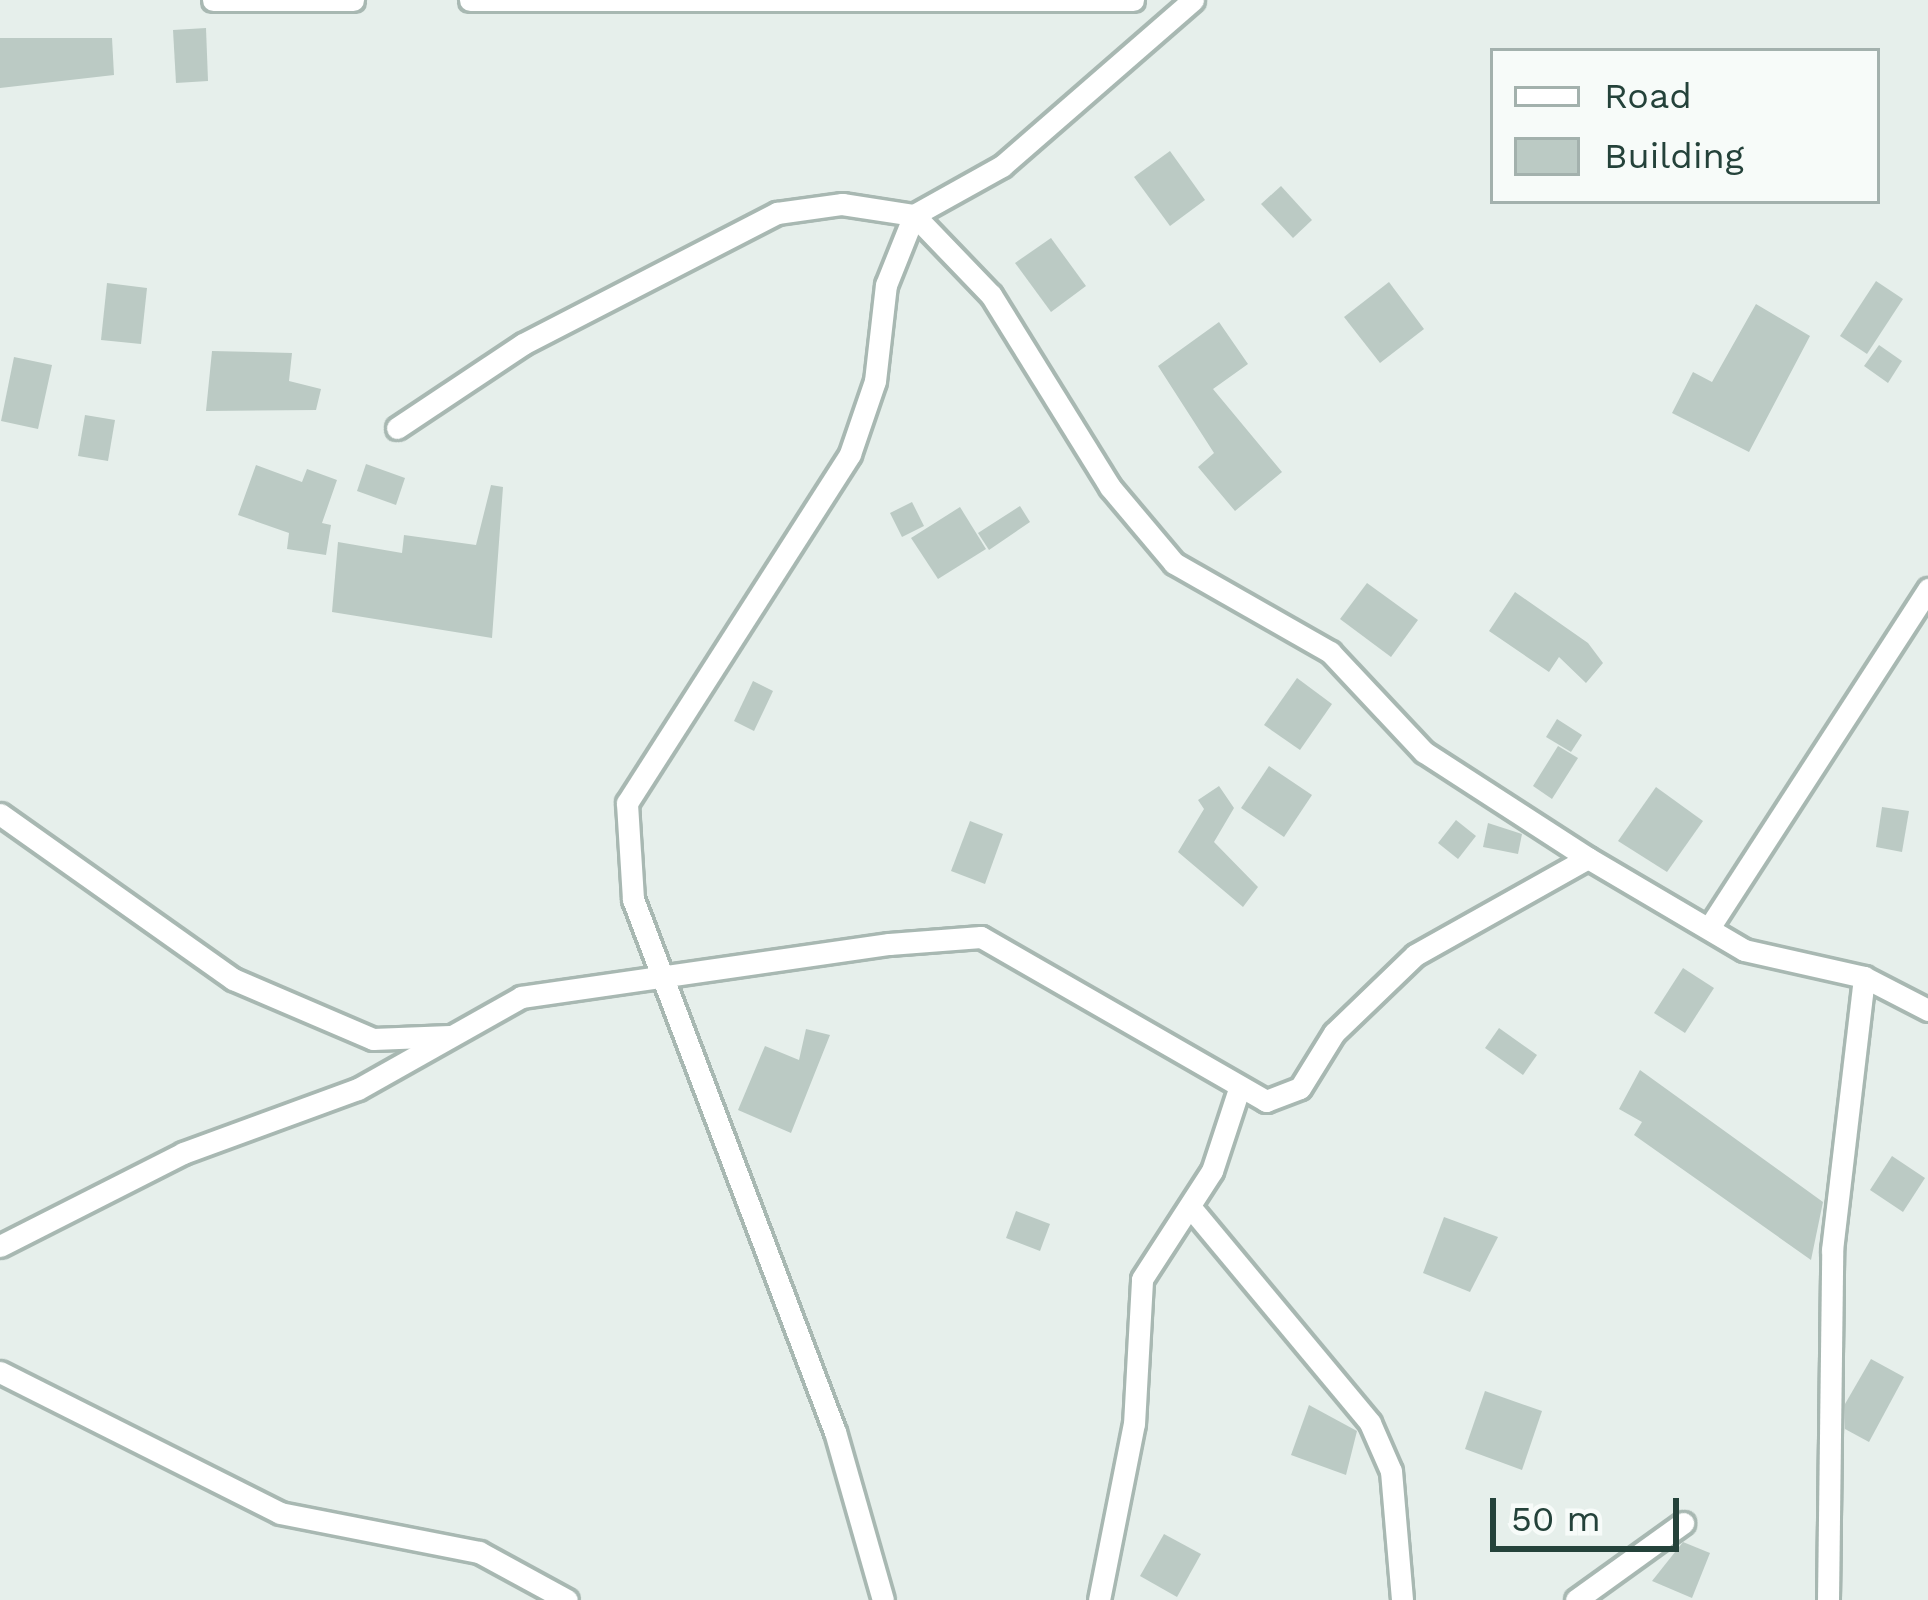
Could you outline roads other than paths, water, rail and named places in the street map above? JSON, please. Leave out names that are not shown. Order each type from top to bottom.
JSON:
[{"type":"street","points":[[213,0],[353,0]]},
{"type":"street","points":[[470,0],[1133,0]]},
{"type":"street","points":[[883,1600],[835,1432],[659,976],[622,841],[627,803],[850,454],[875,381],[886,285],[914,215],[1002,166],[1193,0]]},
{"type":"street","points":[[397,428],[523,344],[777,213],[842,204],[914,215],[991,295],[1110,487],[1174,563],[1330,652],[1424,752],[1588,858],[1744,950],[1864,977],[1928,1010]]},
{"type":"street","points":[[1709,928],[1928,590]]},
{"type":"street","points":[[1910,618],[1928,637]]},
{"type":"street","points":[[0,814],[232,979],[373,1039],[453,1035]]},
{"type":"street","points":[[0,1246],[183,1153],[358,1089],[521,998],[659,976],[981,938],[1266,1101],[1300,1088],[1334,1033],[1415,955],[1588,858]]},
{"type":"street","points":[[1828,1600],[1832,1250],[1864,977]]},
{"type":"street","points":[[1099,1600],[1134,1424],[1142,1280],[1192,1210],[1240,1086]]},
{"type":"street","points":[[1192,1210],[1370,1424],[1390,1471],[1402,1600]]},
{"type":"street","points":[[0,1372],[280,1513],[479,1552],[567,1600]]},
{"type":"street","points":[[1576,1600],[1684,1523]]}]
